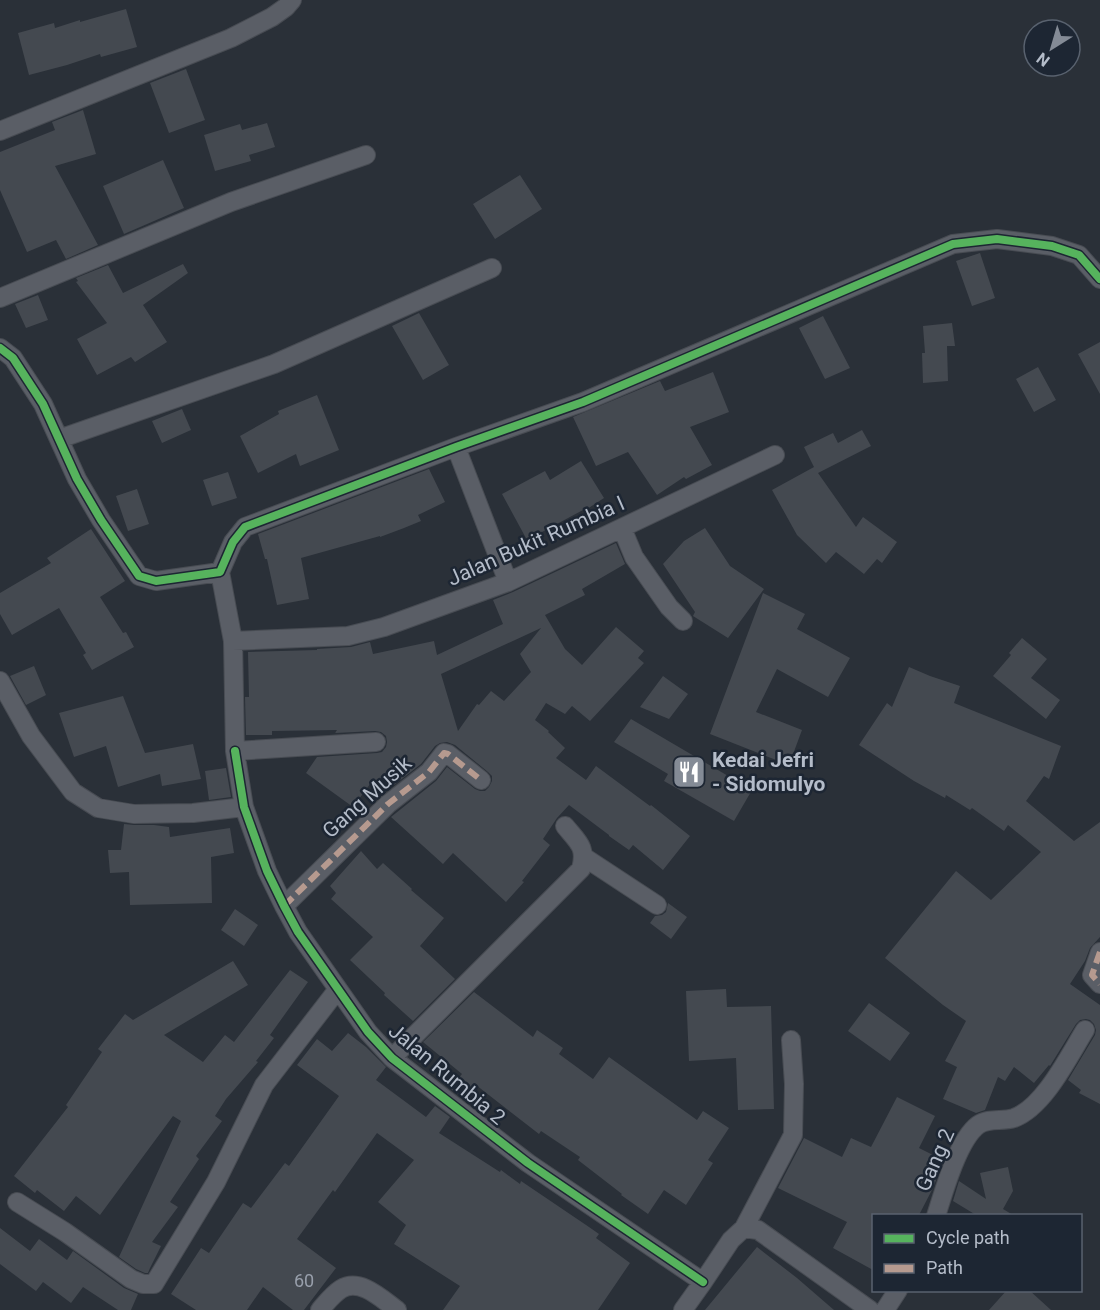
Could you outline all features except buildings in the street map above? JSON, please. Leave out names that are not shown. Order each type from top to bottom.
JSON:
[{"type":"street","points":[[0,131],[231,38],[272,17],[292,0]]},
{"type":"street","points":[[0,298],[231,202],[366,155]]},
{"type":"street","points":[[0,348],[13,358],[43,404],[77,479],[114,539],[139,576],[156,581],[220,572],[233,542],[245,527],[456,447],[583,402],[952,244],[997,239],[1052,246],[1079,255],[1100,279]]},
{"type":"street","points":[[59,439],[274,364],[492,268]]},
{"type":"street","points":[[456,447],[508,582]]},
{"type":"street","name":"Jalan Bukit Rumbia I","points":[[234,641],[348,636],[384,627],[508,582],[776,455]]},
{"type":"street","points":[[622,528],[640,567],[669,607],[683,621]]},
{"type":"street","name":"Jalan Rumbia 2","points":[[220,572],[234,641],[235,751],[244,807],[267,871],[298,932],[368,1032],[392,1058],[528,1163],[704,1282]]},
{"type":"street","points":[[0,681],[31,736],[73,792],[98,808],[134,814],[193,813],[244,807]]},
{"type":"street","points":[[235,751],[376,742]]},
{"type":"street","name":"Gang Musik","points":[[284,906],[388,804],[429,772],[444,753],[481,780]]},
{"type":"street","points":[[392,1058],[581,869],[584,857],[580,845],[565,826]]},
{"type":"street","points":[[584,857],[657,906]]},
{"type":"street","points":[[1100,952],[1092,975],[1100,984]]},
{"type":"street","points":[[17,1202],[65,1232],[131,1279],[143,1284],[154,1284],[216,1182],[264,1085],[338,989]]},
{"type":"street","name":"Gang 2","points":[[936,1214],[957,1156],[969,1134],[978,1125],[988,1120],[1014,1118],[1028,1109],[1041,1097],[1059,1073],[1085,1030]]},
{"type":"street","points":[[683,1310],[731,1240],[744,1228],[793,1135],[794,1084],[791,1040]]},
{"type":"street","points":[[744,1228],[759,1230],[870,1310]]},
{"type":"street","points":[[320,1310],[342,1288],[358,1285],[377,1295],[397,1310]]},
{"type":"street","points":[[885,1310],[897,1292]]},
{"type":"marked path","points":[[284,906],[388,804],[429,772],[444,753],[481,780]]},
{"type":"marked path","points":[[1100,952],[1092,975],[1100,984]]},
{"type":"cycle path","points":[[0,348],[13,358],[43,404],[77,479],[101,520],[139,576],[156,581],[220,572],[233,542],[245,527],[456,447],[583,402],[953,244],[997,239],[1052,246],[1079,255],[1100,279]]},
{"type":"cycle path","points":[[235,751],[244,807],[267,871],[298,932],[368,1032],[392,1058],[528,1163],[703,1282]]},
{"type":"place","name":"Kedai Jefri - Sidomulyo","points":[[689,772]]}]
